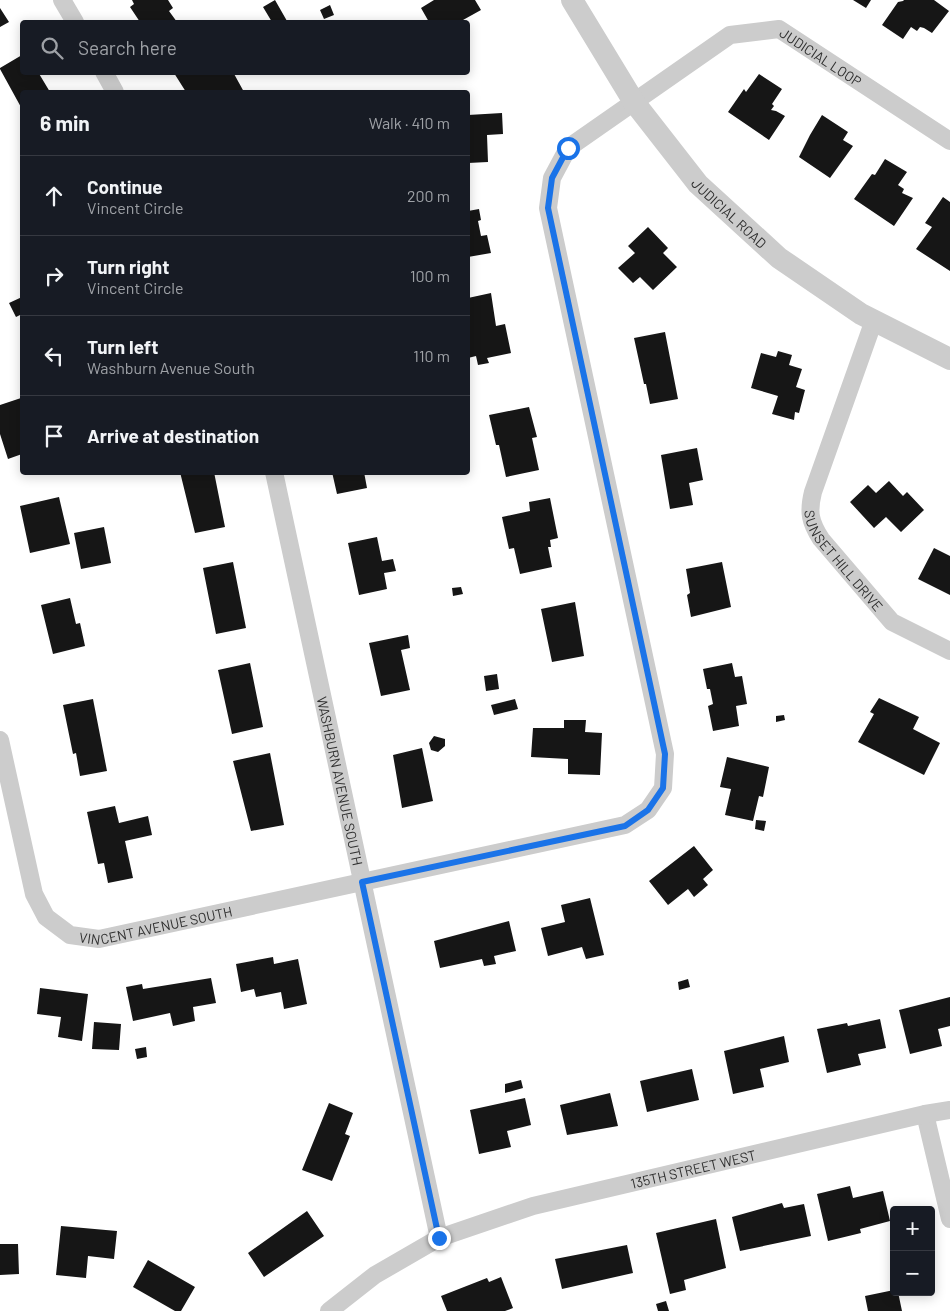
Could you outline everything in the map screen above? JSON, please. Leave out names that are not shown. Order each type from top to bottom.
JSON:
[{"type":"street","points":[[62,0],[74,20]]},
{"type":"street","name":"JUDICIAL ROAD","points":[[572,0],[634,102],[698,184],[779,258],[861,314],[950,359]]},
{"type":"street","name":"JUDICIAL LOOP","points":[[362,882],[625,826],[648,810],[663,788],[665,754],[548,208],[552,178],[568,148],[730,35],[779,29],[950,141]]},
{"type":"street","points":[[106,75],[114,90]]},
{"type":"street","name":"SUNSET HILL DRIVE","points":[[874,320],[813,492],[810,516],[814,529],[821,539],[892,622],[950,651]]},
{"type":"street","name":"WASHBURN AVENUE SOUTH","points":[[275,475],[439,1238]]},
{"type":"street","name":"VINCENT AVENUE SOUTH","points":[[0,740],[34,894],[46,917],[70,935],[99,939],[362,882]]},
{"type":"street","name":"135TH STREET WEST","points":[[329,1311],[375,1275],[439,1238],[533,1206],[950,1110]]},
{"type":"street","points":[[926,1114],[950,1219]]},
{"type":"building","points":[[132,0],[168,0],[173,8],[169,11],[176,20],[139,20],[130,7],[134,4]]},
{"type":"building","points":[[275,0],[286,20],[271,20],[263,7]]},
{"type":"building","points":[[434,0],[475,0],[481,10],[463,20],[428,20],[421,8]]},
{"type":"building","points":[[853,0],[871,0],[866,8]]},
{"type":"building","points":[[904,0],[934,0],[949,11],[932,33],[924,28],[920,27],[917,31],[911,27],[903,39],[882,25],[898,2]]},
{"type":"building","points":[[330,5],[334,15],[324,19],[320,10]]},
{"type":"building","points":[[0,8],[9,22],[0,27]]},
{"type":"building","points":[[20,56],[20,75],[40,75],[49,90],[20,90],[20,105],[0,68]]},
{"type":"building","points":[[759,74],[782,89],[772,104],[774,106],[771,110],[785,116],[769,140],[728,112],[744,89],[746,92]]},
{"type":"building","points":[[175,75],[235,75],[243,90],[185,90]]},
{"type":"building","points":[[502,113],[503,134],[487,135],[488,162],[470,163],[470,115]]},
{"type":"building","points":[[822,115],[848,132],[843,140],[853,146],[830,178],[799,157]]},
{"type":"building","points":[[885,159],[907,172],[898,185],[904,189],[902,193],[913,198],[894,226],[854,199],[872,174],[875,175]]},
{"type":"building","points":[[943,197],[950,202],[950,271],[916,249],[932,227],[925,223]]},
{"type":"building","points":[[479,209],[481,220],[478,221],[481,236],[487,235],[491,253],[470,257],[470,211]]},
{"type":"building","points":[[648,227],[668,248],[663,253],[677,267],[653,290],[640,277],[633,283],[618,268],[635,253],[628,246]]},
{"type":"building","points":[[491,293],[496,326],[505,324],[511,353],[487,358],[489,363],[478,365],[476,356],[470,358],[470,298]]},
{"type":"building","points":[[20,298],[20,315],[16,317],[9,303]]},
{"type":"building","points":[[665,332],[678,399],[650,404],[634,338]]},
{"type":"building","points":[[778,351],[792,355],[789,365],[802,369],[796,387],[805,390],[799,413],[795,412],[794,420],[772,414],[778,396],[751,388],[761,353],[776,357]]},
{"type":"building","points":[[20,398],[20,455],[8,459],[0,434],[0,405]]},
{"type":"building","points":[[529,407],[537,437],[532,438],[539,470],[506,477],[499,445],[496,445],[489,415]]},
{"type":"building","points":[[697,448],[703,480],[689,483],[693,505],[670,509],[661,455]]},
{"type":"building","points":[[181,475],[215,475],[225,527],[195,533]]},
{"type":"building","points":[[333,475],[365,475],[367,488],[337,494]]},
{"type":"building","points":[[889,481],[903,496],[907,492],[924,510],[901,532],[886,517],[874,528],[850,502],[868,485],[876,493]]},
{"type":"building","points":[[59,497],[70,544],[30,553],[20,506]]},
{"type":"building","points":[[550,498],[558,538],[550,540],[551,547],[548,547],[552,567],[520,574],[514,548],[509,549],[502,517],[530,511],[529,502]]},
{"type":"building","points":[[104,527],[111,563],[81,569],[74,533]]},
{"type":"building","points":[[377,537],[382,561],[393,559],[396,571],[384,573],[387,589],[359,595],[348,543]]},
{"type":"building","points":[[934,548],[950,556],[950,595],[918,579]]},
{"type":"building","points":[[233,562],[246,628],[216,634],[203,568]]},
{"type":"building","points":[[722,562],[731,607],[691,617],[687,595],[690,593],[686,569]]},
{"type":"building","points":[[461,587],[463,594],[453,596],[452,588]]},
{"type":"building","points":[[70,598],[76,624],[80,623],[85,646],[53,654],[41,605]]},
{"type":"building","points":[[575,602],[584,656],[552,662],[541,609]]},
{"type":"building","points":[[408,635],[410,648],[401,650],[410,690],[381,696],[369,643]]},
{"type":"building","points":[[250,663],[263,727],[232,734],[218,670]]},
{"type":"building","points":[[732,663],[735,677],[742,676],[747,704],[736,706],[739,726],[713,731],[708,706],[713,704],[710,689],[707,689],[703,669]]},
{"type":"building","points":[[497,674],[499,689],[486,691],[484,676]]},
{"type":"building","points":[[879,698],[919,717],[913,729],[940,743],[924,775],[858,742],[874,714],[870,712]]},
{"type":"building","points":[[93,699],[107,771],[80,776],[76,753],[73,754],[63,705]]},
{"type":"building","points":[[515,699],[518,709],[494,715],[491,705]]},
{"type":"building","points":[[784,715],[785,720],[776,722],[776,716]]},
{"type":"building","points":[[564,720],[586,720],[585,732],[602,733],[600,775],[568,774],[568,759],[531,757],[533,728],[564,728]]},
{"type":"building","points":[[434,736],[445,739],[445,746],[438,752],[431,750],[429,743]]},
{"type":"building","points":[[422,748],[433,801],[402,808],[393,755]]},
{"type":"building","points":[[270,753],[284,825],[251,831],[233,761]]},
{"type":"building","points":[[727,757],[769,767],[763,797],[759,796],[753,821],[725,815],[731,789],[720,787]]},
{"type":"building","points":[[115,806],[119,823],[148,816],[152,835],[125,841],[133,878],[108,883],[104,863],[98,864],[87,812]]},
{"type":"building","points":[[756,820],[766,821],[764,831],[755,829]]},
{"type":"building","points":[[694,846],[713,870],[703,879],[708,885],[694,897],[688,889],[668,905],[649,881]]},
{"type":"building","points":[[590,898],[604,955],[586,959],[582,947],[548,956],[541,928],[565,922],[561,905]]},
{"type":"building","points":[[509,921],[516,951],[494,956],[496,964],[484,966],[482,959],[440,968],[434,941]]},
{"type":"building","points":[[273,957],[274,964],[298,959],[307,1004],[284,1009],[281,992],[256,997],[254,989],[241,992],[236,964]]},
{"type":"building","points":[[211,978],[216,1003],[193,1007],[195,1021],[173,1026],[170,1013],[133,1021],[126,987],[142,984],[143,989]]},
{"type":"building","points":[[688,979],[690,987],[679,990],[678,982]]},
{"type":"building","points":[[40,988],[88,994],[82,1041],[58,1037],[61,1017],[37,1014]]},
{"type":"building","points":[[950,997],[950,1026],[938,1029],[942,1046],[910,1054],[899,1010]]},
{"type":"building","points":[[880,1019],[886,1048],[858,1054],[861,1065],[827,1073],[817,1029],[847,1023],[848,1026]]},
{"type":"building","points":[[94,1022],[121,1024],[119,1050],[92,1049]]},
{"type":"building","points":[[784,1036],[789,1062],[760,1069],[764,1087],[733,1094],[724,1051]]},
{"type":"building","points":[[146,1047],[147,1057],[137,1059],[135,1049]]},
{"type":"building","points":[[692,1069],[699,1100],[647,1112],[640,1081]]},
{"type":"building","points":[[521,1080],[523,1088],[505,1093],[505,1084]]},
{"type":"building","points":[[610,1093],[618,1126],[567,1135],[560,1105]]},
{"type":"building","points":[[525,1098],[531,1125],[507,1131],[511,1147],[479,1154],[470,1110]]},
{"type":"building","points":[[329,1103],[353,1113],[345,1134],[350,1136],[332,1181],[302,1170]]},
{"type":"building","points":[[850,1186],[853,1198],[883,1191],[890,1221],[860,1229],[861,1233],[828,1241],[817,1194]]},
{"type":"building","points":[[782,1203],[784,1208],[804,1204],[811,1236],[740,1251],[732,1217]]},
{"type":"building","points":[[307,1211],[324,1236],[264,1277],[248,1253]]},
{"type":"building","points":[[716,1219],[726,1268],[684,1280],[686,1290],[670,1294],[656,1233]]},
{"type":"building","points":[[61,1226],[117,1231],[114,1259],[88,1256],[86,1278],[56,1275]]},
{"type":"building","points":[[0,1244],[18,1244],[19,1274],[0,1275]]},
{"type":"building","points":[[627,1245],[633,1273],[562,1289],[555,1259]]},
{"type":"building","points":[[148,1260],[195,1287],[181,1311],[175,1311],[133,1287]]},
{"type":"building","points":[[501,1277],[513,1308],[505,1311],[447,1311],[441,1296],[487,1278],[489,1282]]},
{"type":"building","points":[[890,1291],[890,1296],[899,1296],[902,1311],[868,1311],[865,1296]]},
{"type":"building","points":[[666,1301],[669,1311],[658,1311],[656,1304]]},
{"type":"route","points":[[439,1238],[362,882],[625,826],[648,810],[663,788],[665,754],[548,208],[552,178],[568,148]]}]
